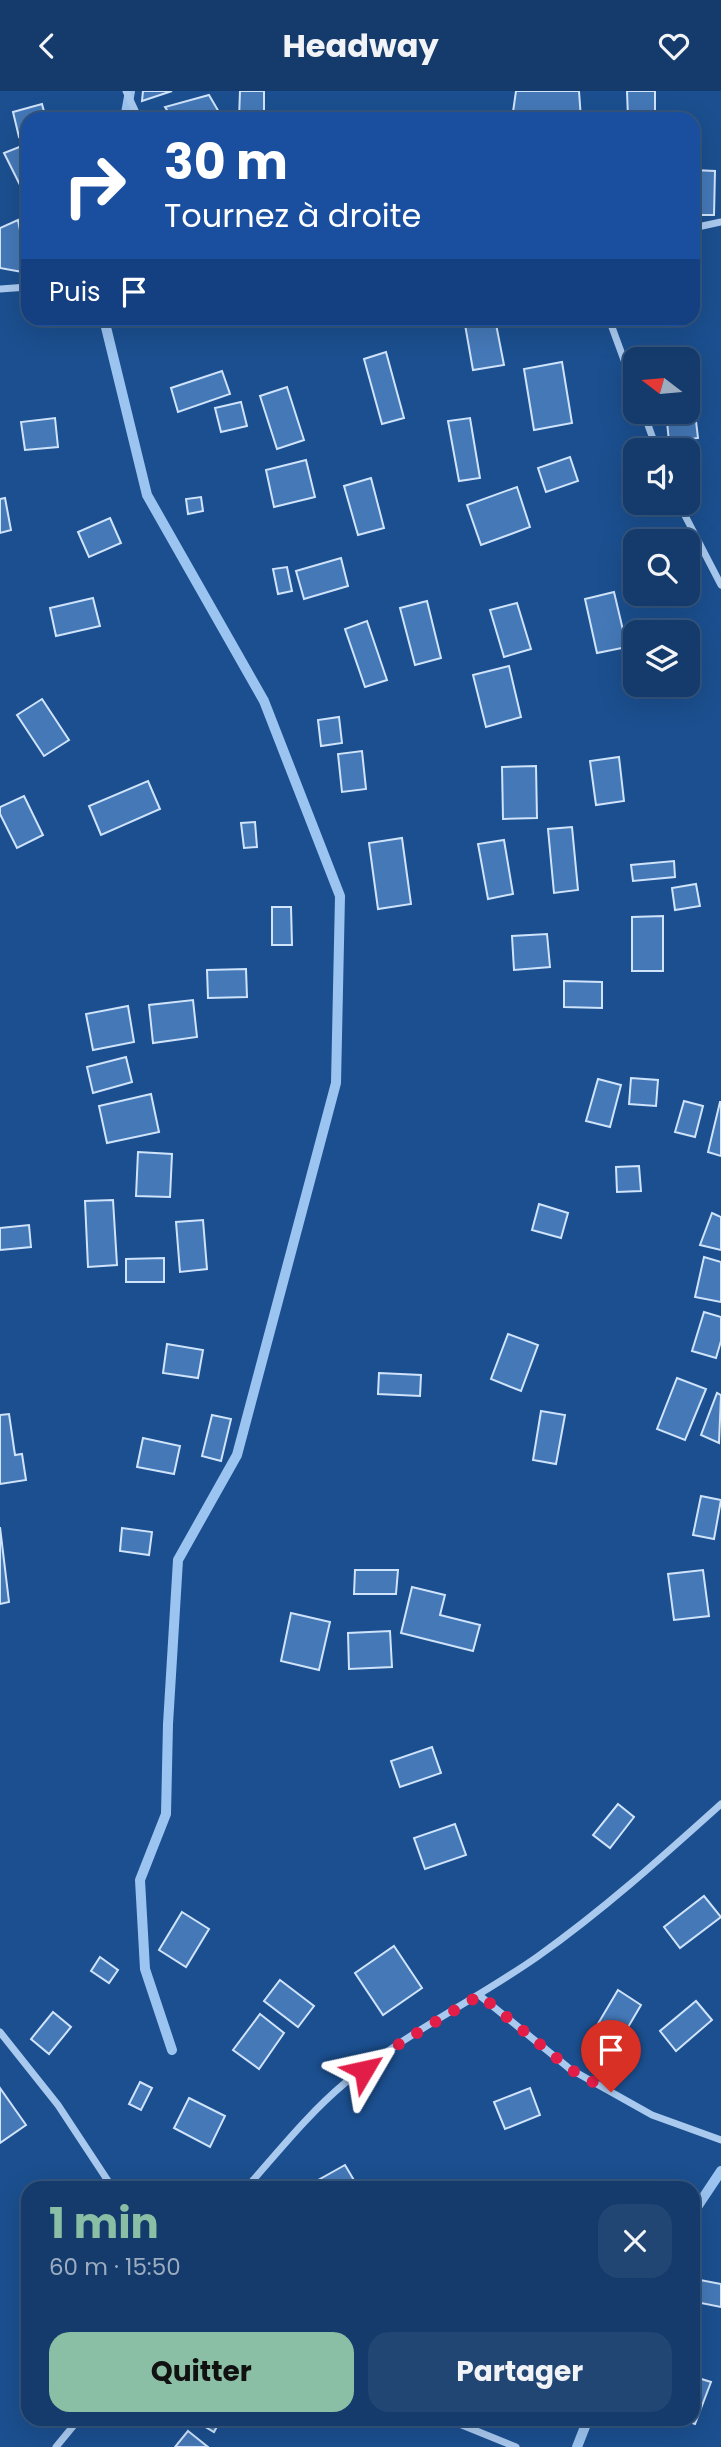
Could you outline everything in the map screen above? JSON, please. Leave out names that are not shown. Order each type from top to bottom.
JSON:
[{"type":"street","points":[[126,91],[136,112]]},
{"type":"street","points":[[700,226],[721,222]]},
{"type":"street","points":[[0,289],[21,288]]},
{"type":"street","points":[[612,326],[623,357]]},
{"type":"street","points":[[685,515],[721,585]]},
{"type":"street","points":[[252,2181],[288,2140],[345,2083],[402,2042],[536,1958],[617,1897],[721,1804]]},
{"type":"street","points":[[480,1995],[570,2069],[652,2115],[721,2140]]},
{"type":"street","points":[[0,2032],[58,2105],[108,2181]]},
{"type":"street","points":[[56,2447],[73,2426]]},
{"type":"street","points":[[464,2426],[516,2447]]},
{"type":"building","points":[[143,91],[172,91],[142,101]]},
{"type":"building","points":[[240,91],[264,91],[264,112],[239,112]]},
{"type":"building","points":[[516,91],[579,91],[580,112],[513,112]]},
{"type":"building","points":[[627,91],[655,91],[655,112],[628,112]]},
{"type":"building","points":[[209,95],[219,112],[168,112],[165,107]]},
{"type":"building","points":[[42,104],[44,112],[21,112],[19,137],[13,112]]},
{"type":"building","points":[[21,146],[21,187],[4,153]]},
{"type":"building","points":[[700,170],[715,171],[714,215],[700,215]]},
{"type":"building","points":[[18,220],[21,272],[0,268],[0,228]]},
{"type":"building","points":[[465,326],[496,326],[504,365],[473,370]]},
{"type":"building","points":[[386,352],[404,418],[382,424],[364,359]]},
{"type":"building","points":[[562,362],[572,423],[534,430],[524,369]]},
{"type":"building","points":[[222,371],[230,394],[178,412],[171,388]]},
{"type":"building","points":[[287,387],[304,440],[277,449],[260,396]]},
{"type":"building","points":[[241,402],[247,426],[221,432],[215,408]]},
{"type":"building","points":[[55,418],[58,447],[25,450],[21,422]]},
{"type":"building","points":[[470,418],[480,478],[459,481],[448,421]]},
{"type":"building","points":[[667,424],[696,424],[698,438],[669,438]]},
{"type":"building","points":[[570,457],[578,481],[546,492],[538,468]]},
{"type":"building","points":[[306,460],[315,497],[274,507],[266,470]]},
{"type":"building","points":[[371,478],[384,528],[358,535],[344,486]]},
{"type":"building","points":[[517,487],[530,527],[481,545],[467,505]]},
{"type":"building","points":[[201,497],[203,511],[188,514],[186,499]]},
{"type":"building","points":[[5,498],[11,530],[0,533],[0,499]]},
{"type":"building","points":[[110,518],[121,543],[89,557],[78,532]]},
{"type":"building","points":[[341,558],[348,586],[304,599],[296,571]]},
{"type":"building","points":[[287,567],[292,591],[278,594],[273,569]]},
{"type":"building","points":[[614,592],[623,630],[623,648],[597,653],[585,599]]},
{"type":"building","points":[[93,598],[100,626],[56,636],[50,608]]},
{"type":"building","points":[[427,601],[441,658],[415,665],[400,608]]},
{"type":"building","points":[[517,603],[531,649],[504,657],[490,610]]},
{"type":"building","points":[[367,621],[387,680],[365,687],[345,629]]},
{"type":"building","points":[[509,666],[521,717],[486,727],[473,675]]},
{"type":"building","points":[[42,699],[69,740],[44,756],[17,715]]},
{"type":"building","points":[[339,717],[342,743],[321,746],[318,720]]},
{"type":"building","points":[[362,751],[366,789],[342,792],[338,754]]},
{"type":"building","points":[[619,757],[624,801],[596,805],[590,761]]},
{"type":"building","points":[[536,766],[537,818],[503,819],[502,767]]},
{"type":"building","points":[[148,781],[160,809],[101,835],[89,806]]},
{"type":"building","points":[[24,796],[43,835],[17,848],[0,814],[0,807]]},
{"type":"building","points":[[255,822],[257,847],[244,848],[241,823]]},
{"type":"building","points":[[572,827],[578,890],[554,893],[548,829]]},
{"type":"building","points":[[402,838],[411,904],[378,909],[369,843]]},
{"type":"building","points":[[504,840],[513,894],[488,899],[478,844]]},
{"type":"building","points":[[674,861],[675,877],[633,881],[631,865]]},
{"type":"building","points":[[696,884],[700,906],[675,910],[672,888]]},
{"type":"building","points":[[272,907],[291,907],[292,945],[272,945]]},
{"type":"building","points":[[663,916],[663,971],[632,971],[632,917]]},
{"type":"building","points":[[547,934],[550,967],[514,970],[512,936]]},
{"type":"building","points":[[246,969],[247,997],[208,998],[207,970]]},
{"type":"building","points":[[564,981],[602,982],[602,1008],[564,1007]]},
{"type":"building","points":[[193,1000],[197,1037],[153,1043],[149,1005]]},
{"type":"building","points":[[128,1006],[134,1042],[93,1050],[86,1014]]},
{"type":"building","points":[[126,1057],[132,1082],[93,1093],[87,1067]]},
{"type":"building","points":[[631,1078],[658,1080],[656,1106],[629,1104]]},
{"type":"building","points":[[598,1079],[621,1085],[610,1127],[586,1121]]},
{"type":"building","points":[[151,1094],[159,1132],[107,1143],[99,1106]]},
{"type":"building","points":[[684,1101],[703,1106],[695,1137],[675,1132]]},
{"type":"building","points":[[721,1102],[721,1156],[708,1152]]},
{"type":"building","points":[[138,1152],[172,1154],[170,1197],[136,1196]]},
{"type":"building","points":[[639,1166],[641,1191],[617,1192],[616,1167]]},
{"type":"building","points":[[113,1200],[117,1265],[88,1267],[85,1201]]},
{"type":"building","points":[[539,1204],[568,1213],[561,1238],[532,1230]]},
{"type":"building","points":[[712,1213],[721,1217],[721,1250],[700,1245]]},
{"type":"building","points":[[203,1220],[207,1269],[180,1272],[176,1222]]},
{"type":"building","points":[[29,1225],[31,1247],[0,1250],[0,1228]]},
{"type":"building","points":[[704,1257],[721,1262],[721,1302],[695,1297]]},
{"type":"building","points":[[164,1258],[164,1282],[126,1282],[126,1259]]},
{"type":"building","points":[[704,1312],[721,1317],[721,1341],[716,1358],[692,1351]]},
{"type":"building","points":[[508,1334],[538,1345],[521,1391],[491,1379]]},
{"type":"building","points":[[167,1344],[203,1350],[198,1378],[163,1373]]},
{"type":"building","points":[[379,1373],[421,1375],[420,1396],[378,1394]]},
{"type":"building","points":[[677,1378],[706,1389],[685,1440],[657,1429]]},
{"type":"building","points":[[717,1393],[721,1395],[719,1443],[701,1435]]},
{"type":"building","points":[[541,1411],[565,1415],[556,1464],[533,1460]]},
{"type":"building","points":[[9,1414],[15,1455],[22,1454],[26,1480],[0,1484],[0,1415]]},
{"type":"building","points":[[212,1415],[231,1419],[221,1461],[202,1456]]},
{"type":"building","points":[[143,1438],[180,1446],[174,1474],[137,1467]]},
{"type":"building","points":[[701,1496],[721,1500],[714,1539],[693,1535]]},
{"type":"building","points":[[0,1527],[9,1602],[0,1604]]},
{"type":"building","points":[[122,1528],[152,1532],[149,1555],[120,1551]]},
{"type":"building","points":[[355,1570],[398,1570],[396,1594],[354,1594]]},
{"type":"building","points":[[703,1570],[709,1616],[674,1620],[668,1574]]},
{"type":"building","points":[[412,1587],[445,1595],[440,1615],[480,1625],[473,1651],[401,1633]]},
{"type":"building","points":[[291,1613],[330,1622],[319,1670],[281,1661]]},
{"type":"building","points":[[390,1631],[392,1667],[349,1669],[348,1633]]},
{"type":"building","points":[[432,1747],[441,1773],[400,1787],[391,1761]]},
{"type":"building","points":[[618,1804],[634,1817],[610,1848],[593,1835]]},
{"type":"building","points":[[455,1824],[466,1855],[425,1869],[414,1838]]},
{"type":"building","points":[[704,1896],[721,1917],[680,1948],[664,1927]]},
{"type":"building","points":[[182,1912],[209,1929],[186,1967],[159,1950]]},
{"type":"building","points":[[394,1946],[422,1988],[383,2015],[355,1973]]},
{"type":"building","points":[[100,1957],[118,1970],[109,1983],[91,1971]]},
{"type":"building","points":[[280,1980],[314,2006],[298,2027],[264,2001]]},
{"type":"building","points":[[618,1990],[641,2005],[610,2058],[586,2044]]},
{"type":"building","points":[[696,2001],[712,2020],[676,2051],[660,2031]]},
{"type":"building","points":[[53,2012],[71,2027],[49,2054],[31,2039]]},
{"type":"building","points":[[260,2014],[284,2033],[259,2069],[233,2050]]},
{"type":"building","points":[[140,2082],[152,2088],[141,2110],[129,2104]]},
{"type":"building","points":[[0,2088],[26,2125],[0,2143]]},
{"type":"building","points":[[530,2088],[540,2115],[505,2129],[494,2102]]},
{"type":"building","points":[[189,2098],[225,2116],[210,2147],[174,2128]]},
{"type":"building","points":[[345,2165],[354,2181],[317,2181]]},
{"type":"building","points":[[700,2280],[721,2284],[721,2307],[700,2303]]},
{"type":"building","points":[[700,2379],[711,2382],[700,2411]]},
{"type":"building","points":[[204,2426],[217,2426],[214,2432]]},
{"type":"building","points":[[188,2431],[208,2447],[175,2447]]},
{"type":"waterway","points":[[126,112],[130,91]]},
{"type":"waterway","points":[[106,326],[147,495],[264,701],[340,896],[336,1083],[237,1455],[178,1560],[168,1724],[166,1814],[140,1880],[145,1969],[172,2050]]},
{"type":"waterway","points":[[700,2202],[721,2171]]},
{"type":"waterway","points":[[577,2447],[585,2426]]},
{"type":"route","points":[[364,2070],[402,2042],[480,1995],[570,2069],[611,2092]]}]
